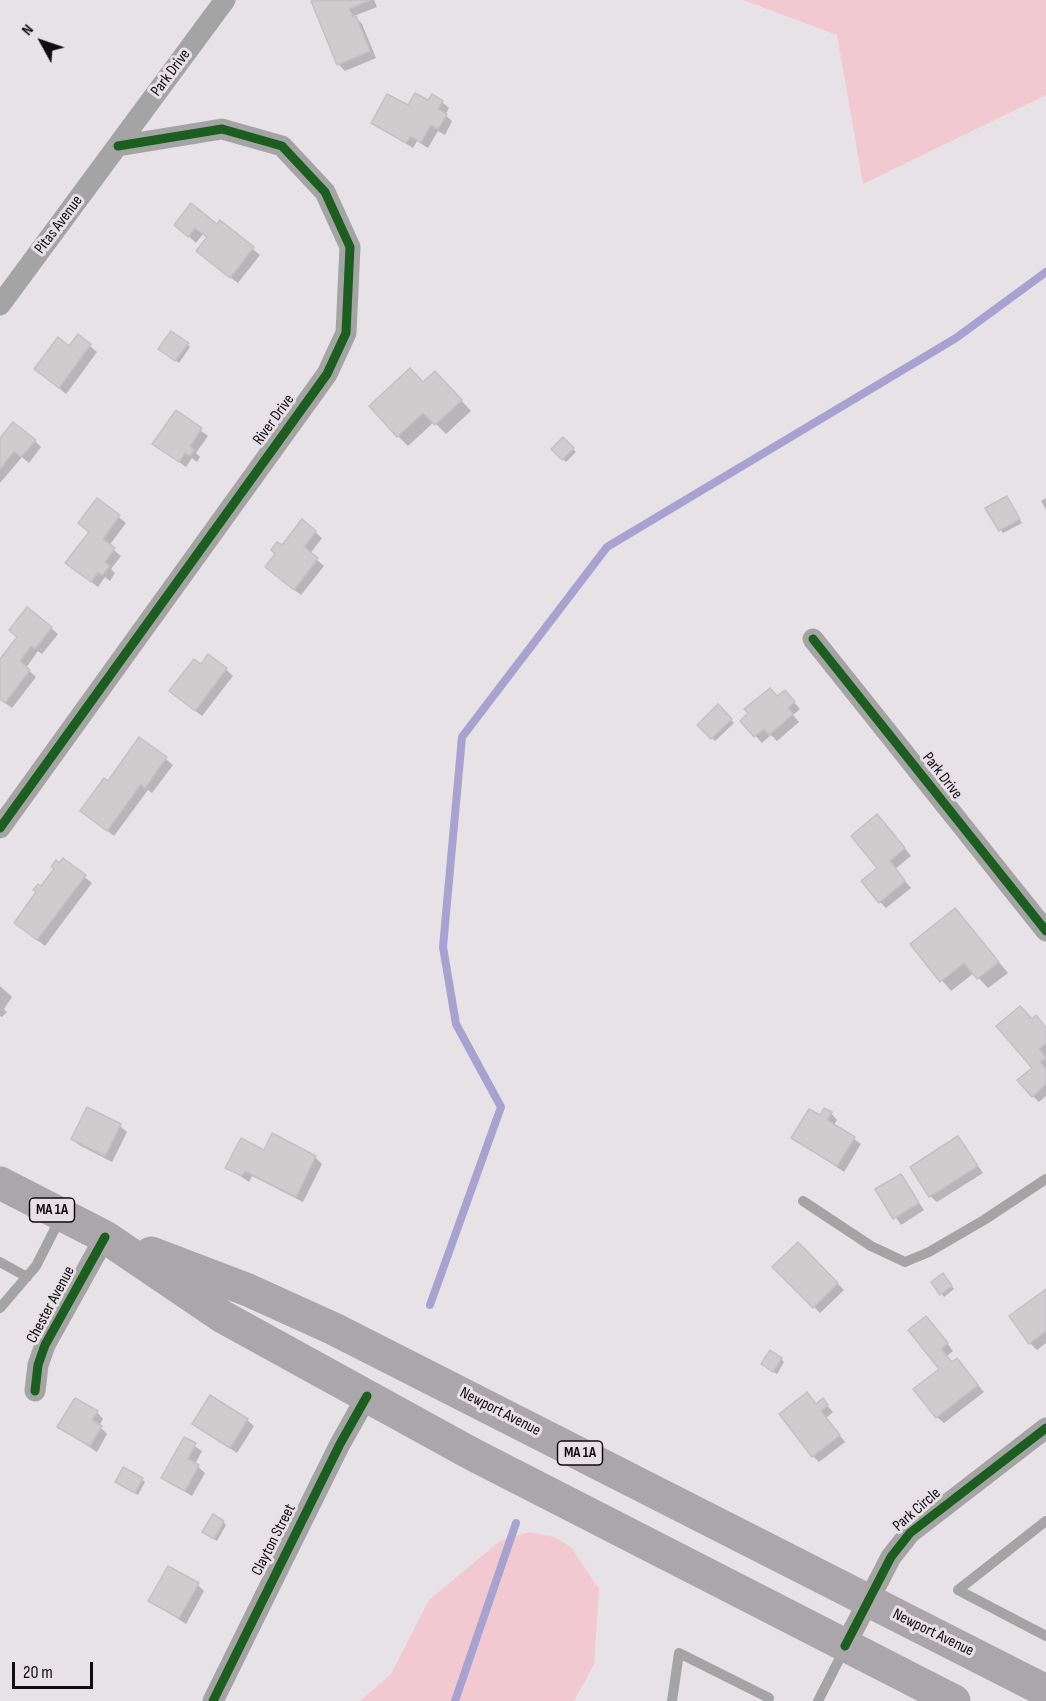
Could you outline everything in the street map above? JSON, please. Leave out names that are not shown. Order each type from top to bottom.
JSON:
[{"type":"main road","name":"Newport Avenue","points":[[0,1183],[105,1237],[223,1317],[367,1396],[560,1500],[954,1701]]},
{"type":"main road","name":"Newport Avenue","points":[[105,1237],[248,1290],[334,1329],[1046,1691]]},
{"type":"street","name":"Park Drive","points":[[118,146],[225,0]]},
{"type":"street","name":"River Drive","points":[[0,828],[327,374],[346,333],[350,247],[326,192],[282,146],[222,129],[118,146]]},
{"type":"street","name":"Pitas Avenue","points":[[0,305],[118,146]]},
{"type":"street","name":"Park Drive","points":[[813,639],[1046,931]]},
{"type":"street","name":"Chester Avenue","points":[[35,1391],[38,1365],[45,1345],[105,1237]]},
{"type":"street","name":"Clayton Street","points":[[213,1701],[329,1464],[367,1396]]},
{"type":"street","name":"Park Circle","points":[[845,1646],[891,1557],[910,1533],[1046,1428]]},
{"type":"lane","points":[[803,1201],[871,1246],[905,1262],[929,1252],[984,1220],[1046,1179]]},
{"type":"lane","points":[[0,1308],[36,1266],[63,1215]]},
{"type":"lane","points":[[0,1262],[27,1277]]},
{"type":"lane","points":[[1046,1521],[958,1590],[1046,1636]]},
{"type":"lane","points":[[818,1701],[845,1646]]},
{"type":"lane","points":[[672,1701],[679,1653],[769,1698]]},
{"type":"shaded area","points":[[743,0],[1046,0],[1046,95],[863,184],[837,35]]},
{"type":"shaded area","points":[[529,1532],[554,1537],[571,1547],[599,1589],[594,1664],[574,1701],[360,1701],[391,1674],[429,1600],[500,1541]]},
{"type":"building","points":[[371,0],[349,9],[353,17],[356,16],[370,51],[337,65],[311,1]]},
{"type":"building","points":[[415,93],[428,100],[432,94],[443,101],[438,109],[447,114],[438,129],[431,125],[421,142],[410,136],[406,143],[371,123],[387,94],[408,105]]},
{"type":"building","points":[[191,203],[217,224],[220,220],[254,247],[230,278],[196,251],[207,237],[195,228],[188,237],[174,225]]},
{"type":"building","points":[[171,331],[189,343],[175,361],[158,349]]},
{"type":"building","points":[[78,334],[91,344],[59,388],[34,369],[58,337],[69,346]]},
{"type":"building","points":[[410,368],[423,382],[435,371],[462,400],[435,425],[423,413],[397,437],[369,406]]},
{"type":"building","points":[[176,410],[202,428],[190,446],[194,450],[190,456],[185,453],[179,462],[152,444]]},
{"type":"building","points":[[13,422],[36,440],[21,457],[14,451],[0,469],[0,438]]},
{"type":"building","points":[[563,437],[574,448],[562,460],[551,449]]},
{"type":"building","points":[[1007,496],[1020,519],[999,531],[985,508]]},
{"type":"building","points":[[97,498],[120,515],[103,539],[115,548],[105,562],[110,566],[102,575],[98,572],[91,582],[65,563],[89,532],[78,523]]},
{"type":"building","points":[[302,519],[316,531],[304,547],[318,558],[294,590],[265,567],[275,554],[271,550],[277,542],[282,545]]},
{"type":"building","points":[[27,607],[52,627],[35,649],[31,646],[20,661],[30,670],[5,703],[0,699],[0,659],[17,637],[9,630]]},
{"type":"building","points":[[208,654],[227,668],[195,711],[169,691],[194,659],[201,664]]},
{"type":"building","points":[[770,688],[777,696],[785,690],[795,702],[788,708],[793,714],[769,735],[764,729],[754,737],[740,721],[748,713],[744,709]]},
{"type":"building","points":[[718,704],[732,719],[711,739],[697,725]]},
{"type":"building","points":[[139,737],[167,757],[145,788],[141,784],[107,831],[80,811],[104,778],[108,781]]},
{"type":"building","points":[[877,814],[905,848],[890,861],[905,881],[879,903],[861,881],[877,868],[851,836]]},
{"type":"building","points":[[63,858],[86,875],[37,940],[14,923],[36,892],[33,890],[38,884],[41,886],[54,869],[51,867],[56,860],[59,863]]},
{"type":"building","points":[[955,908],[999,962],[977,979],[964,963],[940,982],[910,944]]},
{"type":"building","points":[[1020,1006],[1032,1019],[1036,1015],[1046,1028],[1046,1043],[1039,1049],[1046,1058],[1040,1062],[1046,1069],[1046,1084],[1032,1097],[1017,1080],[1032,1068],[996,1026]]},
{"type":"building","points":[[87,1107],[121,1124],[105,1156],[71,1139]]},
{"type":"building","points":[[824,1108],[832,1112],[827,1120],[855,1137],[837,1166],[791,1138],[809,1109],[820,1115]]},
{"type":"building","points":[[272,1133],[316,1156],[296,1197],[245,1171],[242,1176],[225,1168],[241,1138],[264,1150]]},
{"type":"building","points":[[958,1136],[978,1166],[929,1197],[910,1167]]},
{"type":"building","points":[[901,1174],[919,1203],[893,1219],[875,1189]]},
{"type":"building","points":[[798,1242],[838,1283],[813,1308],[772,1267]]},
{"type":"building","points":[[943,1273],[952,1286],[940,1295],[931,1282]]},
{"type":"building","points":[[1046,1289],[1046,1331],[1029,1344],[1009,1316]]},
{"type":"building","points":[[926,1316],[948,1343],[941,1349],[952,1362],[957,1358],[978,1385],[936,1418],[913,1389],[939,1369],[908,1330]]},
{"type":"building","points":[[770,1350],[782,1358],[773,1372],[761,1364]]},
{"type":"building","points":[[807,1392],[816,1404],[823,1398],[828,1405],[821,1411],[840,1435],[812,1457],[779,1414]]},
{"type":"building","points":[[210,1395],[248,1419],[230,1448],[192,1424]]},
{"type":"building","points":[[75,1398],[98,1411],[92,1420],[102,1426],[90,1446],[57,1427]]},
{"type":"building","points":[[184,1437],[196,1443],[188,1459],[199,1465],[185,1491],[161,1478]]},
{"type":"building","points":[[123,1467],[143,1478],[135,1493],[115,1482]]},
{"type":"building","points":[[213,1514],[224,1521],[214,1539],[202,1532]]},
{"type":"building","points":[[168,1566],[199,1583],[179,1618],[148,1601]]},
{"type":"waterway","points":[[430,1305],[501,1107],[456,1024],[443,947],[462,737],[607,547],[956,338],[1046,272]]},
{"type":"waterway","points":[[455,1701],[516,1523]]},
{"type":"cycle path","points":[[0,828],[327,374],[346,333],[350,247],[325,192],[282,146],[222,129],[118,146]]},
{"type":"cycle path","points":[[813,639],[1046,931]]},
{"type":"cycle path","points":[[35,1391],[38,1365],[45,1345],[105,1237]]},
{"type":"cycle path","points":[[213,1701],[340,1444],[367,1396]]},
{"type":"cycle path","points":[[845,1646],[891,1557],[910,1533],[1046,1428]]}]
